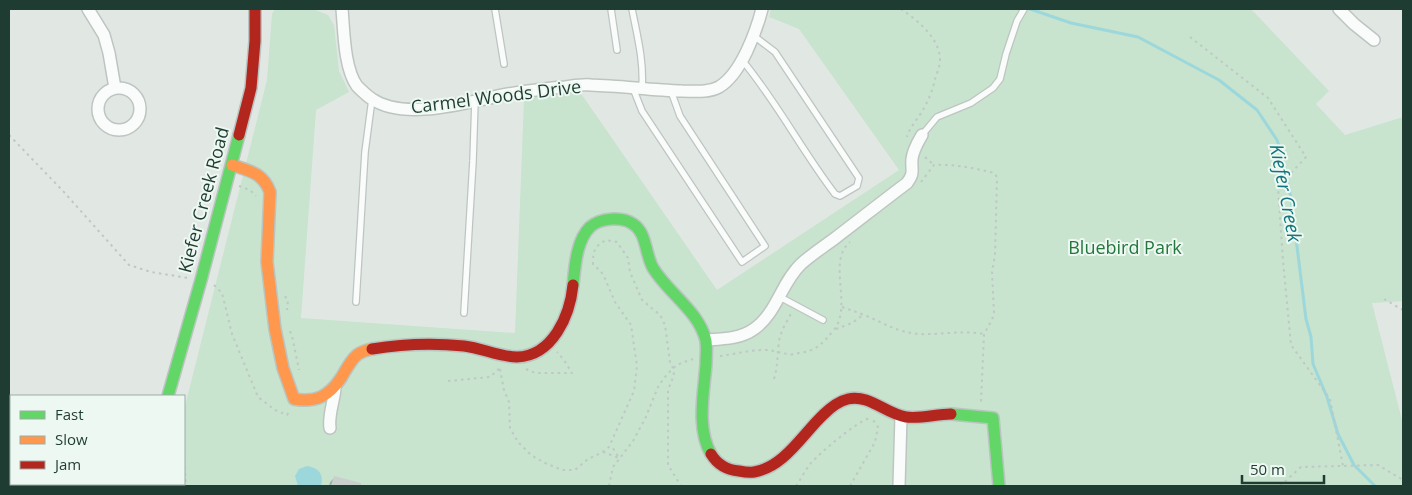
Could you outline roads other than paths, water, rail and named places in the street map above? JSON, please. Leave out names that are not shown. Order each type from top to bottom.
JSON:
[{"type":"street","points":[[88,9],[104,35],[115,88]]},
{"type":"street","name":"Kiefer Creek Road","points":[[168,395],[202,280],[252,88],[255,9]]},
{"type":"street","name":"Carmel Woods Drive","points":[[342,9],[350,70],[357,86],[372,99],[401,109],[424,109],[509,94],[589,84],[671,91],[710,90],[726,82],[742,60],[754,36],[762,9]]},
{"type":"street","points":[[1338,9],[1374,40]]},
{"type":"street","points":[[706,340],[726,339],[746,334],[756,328],[769,315],[787,282],[801,264],[908,183],[912,176],[914,152],[922,135]]},
{"type":"street","points":[[232,165],[257,174],[268,182],[270,192],[267,262],[275,329],[283,368],[294,399],[311,401],[335,388]]},
{"type":"street","points":[[330,428],[328,420],[334,402],[335,388],[348,365],[361,352],[393,346],[458,345],[509,357],[527,356],[547,344],[565,321],[570,304],[578,249],[584,232],[594,224],[604,220],[626,220],[634,224],[641,231],[651,266],[697,321],[706,340],[703,408],[706,445],[714,460],[726,468],[740,473],[753,474],[765,470],[778,463],[814,424],[832,408],[844,400],[856,398],[871,402],[901,416],[924,417],[949,414],[994,418],[999,486]]},
{"type":"street","points":[[899,486],[901,416]]},
{"type":"lane","points":[[495,9],[504,64]]},
{"type":"lane","points":[[611,9],[617,50]]},
{"type":"lane","points":[[632,9],[642,60],[643,74],[637,89],[642,111],[742,262],[765,246],[680,116],[671,91]]},
{"type":"lane","points":[[922,135],[937,117],[971,102],[993,88],[1000,79],[1008,45],[1017,21],[1024,9]]},
{"type":"lane","points":[[742,60],[758,80],[816,169],[835,194],[840,196],[858,186],[859,178],[774,52],[754,36]]},
{"type":"lane","points":[[356,302],[365,152],[372,99]]},
{"type":"lane","points":[[464,313],[475,101]]},
{"type":"lane","points":[[780,297],[823,320]]},
{"type":"water","points":[[307,466],[315,468],[320,472],[322,478],[321,486],[298,486],[295,476],[299,469]]},
{"type":"waterway","name":"Kiefer Creek","points":[[1030,9],[1071,23],[1138,37],[1219,80],[1257,110],[1277,140],[1281,152],[1291,198],[1306,319],[1311,337],[1313,364],[1327,397],[1338,434],[1354,465],[1375,486]]},
{"type":"park label","name":"Bluebird Park","points":[[1125,248]]}]
